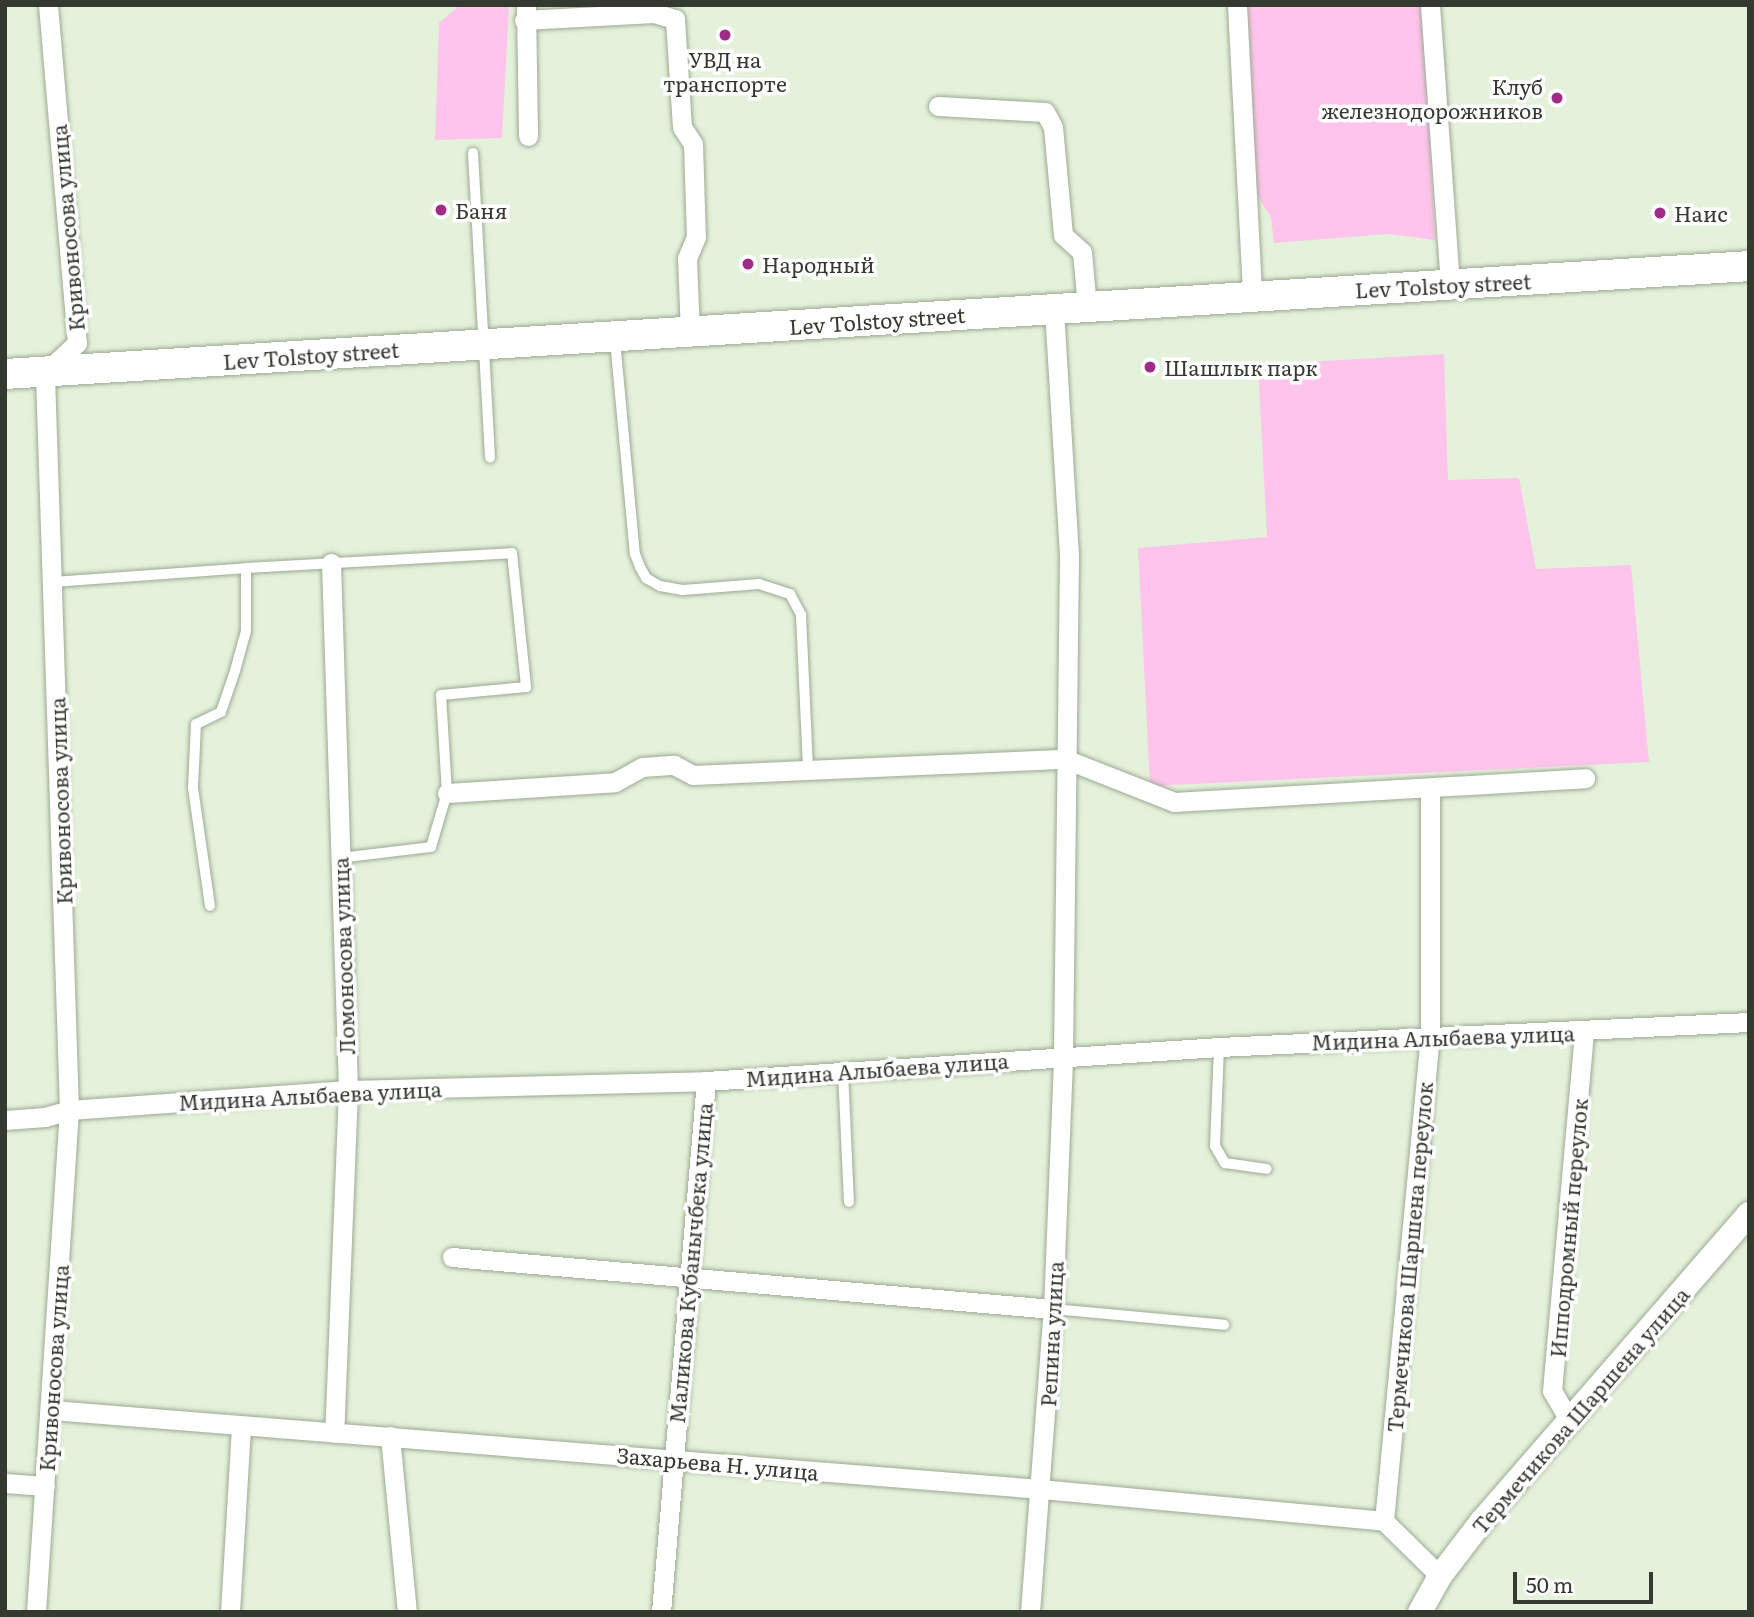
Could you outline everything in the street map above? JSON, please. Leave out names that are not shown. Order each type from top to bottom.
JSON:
[{"type":"main road","name":"Lev Tolstoy street","points":[[5,374],[1749,266]]},
{"type":"street","name":"Кривоносова улица","points":[[36,1612],[52,1410],[68,1110],[45,373],[77,343],[48,5]]},
{"type":"street","points":[[1237,5],[1252,296]]},
{"type":"street","points":[[1430,5],[1450,284]]},
{"type":"street","points":[[528,136],[525,13],[654,13],[675,19],[682,127],[693,145],[696,237],[687,258],[690,332]]},
{"type":"street","points":[[938,106],[1045,112],[1053,127],[1063,235],[1082,252],[1087,307]]},
{"type":"street","name":"Репина улица","points":[[1030,1612],[1053,1310],[1063,1056],[1069,555],[1054,309]]},
{"type":"street","name":"Ломоносова улица","points":[[331,564],[348,1090],[334,1433]]},
{"type":"street","points":[[447,793],[615,782],[642,767],[674,765],[693,775],[1065,759],[1174,802],[1586,778]]},
{"type":"street","name":"Термечикова Шаршена переулок","points":[[1384,1521],[1430,1035],[1430,789]]},
{"type":"street","name":"Мидина Алыбаева улица","points":[[5,1120],[45,1117],[68,1110],[348,1090],[706,1081],[1063,1056],[1430,1035],[1584,1032],[1749,1022]]},
{"type":"street","name":"Ипподромный переулок","points":[[1569,1419],[1552,1391],[1584,1032]]},
{"type":"street","name":"Маликова Кубанычбека улица","points":[[661,1612],[687,1278],[706,1081]]},
{"type":"street","name":"Термечикова Шаршена улица","points":[[1420,1612],[1440,1576],[1569,1419],[1749,1214]]},
{"type":"street","points":[[452,1257],[1053,1310]]},
{"type":"street","name":"Захарьева Н. улица","points":[[52,1410],[241,1428],[390,1436],[1041,1489],[1384,1521]]},
{"type":"street","points":[[230,1612],[241,1428]]},
{"type":"street","points":[[390,1436],[407,1612]]},
{"type":"street","points":[[5,1483],[46,1486]]},
{"type":"street","points":[[1384,1521],[1440,1576]]},
{"type":"lane","points":[[473,153],[490,458]]},
{"type":"lane","points":[[615,336],[635,554],[640,567],[646,578],[671,588],[759,584],[790,594],[801,615],[807,770]]},
{"type":"lane","points":[[53,582],[512,553],[526,687],[440,695],[447,793],[431,847],[340,858]]},
{"type":"lane","points":[[210,906],[193,788],[196,724],[221,712],[235,671],[246,631],[246,568]]},
{"type":"lane","points":[[1219,1047],[1215,1146],[1225,1163],[1267,1169]]},
{"type":"lane","points":[[844,1071],[849,1202]]},
{"type":"lane","points":[[1053,1310],[1224,1325]]},
{"type":"shaded area","points":[[460,5],[509,5],[502,138],[435,140],[439,23]]},
{"type":"shaded area","points":[[1243,5],[1423,5],[1435,240],[1388,234],[1274,243],[1271,217],[1256,194]]},
{"type":"shaded area","points":[[1444,354],[1448,480],[1519,478],[1536,569],[1631,565],[1649,762],[1150,786],[1138,548],[1267,537],[1258,365]]},
{"type":"place","name":"УВД на транспорте","points":[[725,35]]},
{"type":"place","name":"Клуб железнодорожников","points":[[1557,98]]},
{"type":"place","name":"Баня","points":[[441,210]]},
{"type":"place","name":"Наис","points":[[1660,213]]},
{"type":"place","name":"Народный","points":[[748,264]]},
{"type":"place","name":"Шашлык парк","points":[[1150,367]]}]
